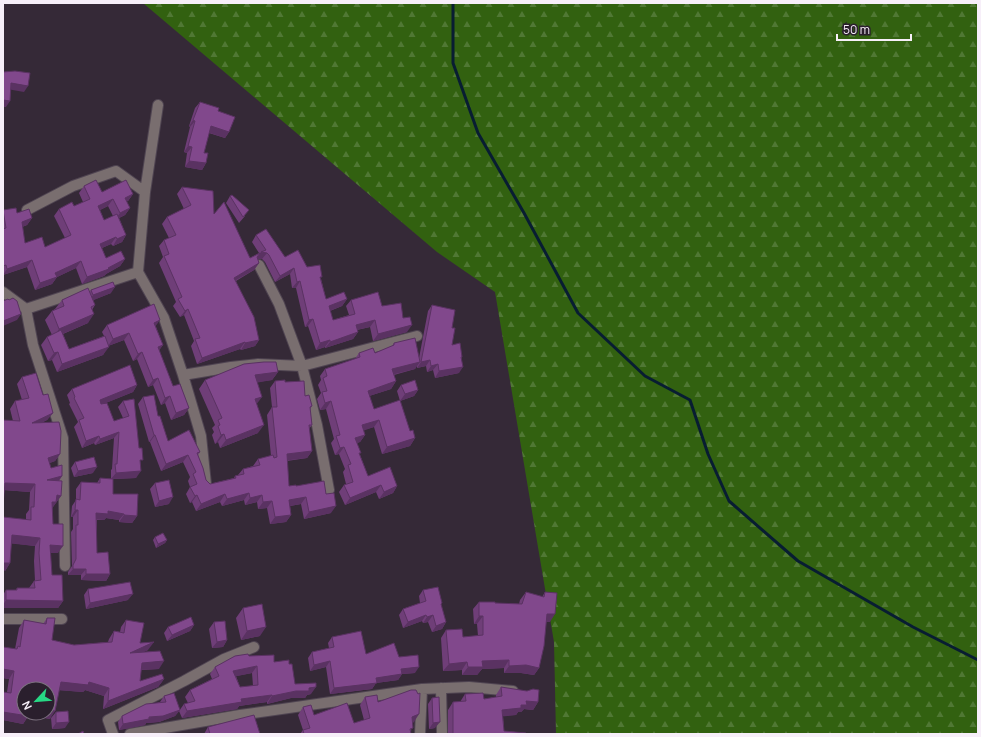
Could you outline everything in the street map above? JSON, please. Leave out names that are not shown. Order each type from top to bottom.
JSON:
[{"type":"street","points":[[158,105],[145,192],[138,272],[164,318],[183,375],[201,436],[206,484]]},
{"type":"street","points":[[27,210],[73,186],[116,171],[145,192]]},
{"type":"street","points":[[259,265],[279,304],[302,366],[317,425],[329,490]]},
{"type":"street","points":[[26,309],[138,272]]},
{"type":"street","points":[[3,292],[26,309],[33,345],[63,438],[65,566]]},
{"type":"street","points":[[183,375],[258,364],[302,366],[417,336]]},
{"type":"street","points":[[3,618],[62,619]]},
{"type":"street","points":[[113,734],[108,720],[224,659],[254,647]]},
{"type":"street","points":[[441,688],[442,734]]},
{"type":"street","points":[[130,734],[240,715],[422,689],[486,688],[523,692]]},
{"type":"street","points":[[420,734],[422,689]]},
{"type":"green space","points":[[143,3],[978,3],[978,734],[556,734],[554,642],[495,292],[437,252]]},
{"type":"building","points":[[15,71],[30,73],[28,86],[11,83],[10,101],[3,100],[3,72]]},
{"type":"building","points":[[200,102],[219,108],[218,111],[235,117],[229,132],[211,126],[204,153],[208,153],[206,163],[189,161],[192,147],[188,146],[195,121],[193,120]]},
{"type":"building","points":[[96,180],[102,192],[126,180],[133,194],[125,198],[130,208],[120,213],[113,199],[98,206],[104,220],[117,214],[126,235],[117,239],[116,237],[100,244],[106,258],[121,251],[125,259],[108,268],[109,269],[87,277],[81,261],[55,273],[57,277],[40,283],[32,260],[7,269],[6,265],[3,266],[3,229],[6,228],[3,210],[16,208],[17,213],[29,209],[32,218],[22,222],[25,243],[42,237],[45,247],[71,235],[59,209],[72,202],[74,206],[90,199],[84,186]]},
{"type":"building","points":[[182,187],[213,191],[214,214],[224,202],[250,258],[260,253],[257,257],[259,263],[234,278],[254,317],[259,340],[245,342],[202,358],[195,339],[200,338],[188,309],[185,311],[178,299],[182,297],[164,256],[169,254],[164,240],[176,235],[167,217],[191,205]]},
{"type":"building","points":[[232,195],[249,210],[243,217],[230,196]]},
{"type":"building","points":[[266,229],[285,257],[298,250],[307,267],[320,265],[322,277],[320,277],[326,299],[344,292],[347,299],[329,306],[333,320],[355,314],[351,300],[378,292],[382,306],[401,303],[403,318],[410,317],[412,325],[378,334],[375,320],[356,325],[358,332],[330,342],[330,340],[320,343],[313,319],[309,320],[300,281],[297,282],[294,268],[280,276],[269,255],[261,252],[266,250],[256,235]]},
{"type":"building","points":[[113,282],[115,287],[93,295],[91,290]]},
{"type":"building","points":[[88,288],[95,305],[91,307],[94,314],[59,329],[52,311],[64,306],[62,300]]},
{"type":"building","points":[[13,298],[17,301],[21,314],[3,321],[3,301]]},
{"type":"building","points":[[154,304],[160,320],[154,323],[163,345],[158,347],[173,386],[180,384],[189,408],[176,413],[170,396],[165,398],[158,378],[153,380],[142,352],[138,354],[129,333],[113,339],[107,325]]},
{"type":"building","points":[[432,305],[455,310],[452,328],[455,328],[452,345],[460,343],[463,367],[439,371],[438,364],[431,366],[430,360],[421,362]]},
{"type":"building","points":[[61,330],[69,349],[105,336],[109,347],[62,364],[58,352],[54,353],[47,337]]},
{"type":"building","points":[[415,338],[420,362],[392,369],[396,381],[368,391],[374,409],[400,400],[410,431],[413,430],[415,438],[387,447],[379,420],[362,425],[365,435],[355,438],[368,476],[390,467],[397,486],[384,492],[381,485],[350,498],[344,485],[353,482],[348,465],[351,464],[344,447],[340,448],[336,436],[340,435],[331,401],[325,403],[322,392],[327,391],[323,378],[327,376],[325,369],[360,357],[359,353],[373,348],[375,353],[394,345],[394,343]]},
{"type":"building","points":[[276,362],[278,372],[255,375],[262,397],[255,399],[264,425],[226,440],[224,434],[221,435],[218,426],[220,425],[218,420],[222,418],[205,380],[244,364]]},
{"type":"building","points":[[130,365],[137,385],[100,400],[101,404],[107,403],[114,421],[129,416],[123,401],[134,399],[139,448],[142,448],[143,460],[140,460],[141,471],[116,473],[115,464],[117,464],[119,432],[100,439],[99,436],[86,441],[79,420],[84,418],[74,398],[72,389]]},
{"type":"building","points":[[36,373],[43,395],[48,394],[53,413],[32,423],[59,422],[61,431],[60,454],[48,458],[51,468],[62,465],[62,476],[47,480],[62,481],[61,496],[57,495],[56,502],[52,502],[53,524],[63,524],[63,546],[50,545],[52,575],[62,575],[63,601],[6,600],[6,590],[17,590],[17,588],[35,588],[34,581],[41,580],[39,553],[40,538],[12,535],[10,563],[3,563],[3,517],[31,520],[31,507],[34,507],[35,484],[5,483],[3,504],[3,420],[20,421],[15,401],[29,398],[22,377]]},
{"type":"building","points":[[285,380],[285,382],[304,381],[305,396],[309,395],[312,406],[310,407],[312,425],[309,425],[312,451],[287,454],[289,486],[324,481],[326,494],[334,493],[336,506],[309,512],[306,497],[289,500],[291,515],[275,517],[272,501],[263,502],[262,495],[250,498],[249,493],[227,499],[225,494],[201,504],[197,495],[195,496],[190,487],[197,484],[193,474],[196,472],[188,455],[166,464],[154,435],[143,397],[154,395],[158,416],[160,416],[168,441],[189,430],[200,452],[197,453],[206,480],[210,484],[236,478],[235,476],[244,474],[243,469],[260,465],[258,459],[273,455],[274,458],[277,457],[272,407],[277,407],[275,381]]},
{"type":"building","points":[[415,380],[418,390],[405,394],[401,385]]},
{"type":"building","points":[[94,457],[97,467],[78,471],[75,462]]},
{"type":"building","points":[[100,478],[113,479],[113,494],[138,494],[137,516],[124,515],[108,511],[108,514],[96,513],[97,553],[108,552],[110,574],[86,574],[86,569],[73,569],[76,559],[76,525],[78,525],[78,510],[75,510],[76,499],[80,500],[81,482],[100,483]]},
{"type":"building","points":[[169,480],[173,497],[159,501],[155,483]]},
{"type":"building","points":[[163,533],[167,540],[158,544],[155,537]]},
{"type":"building","points":[[130,582],[133,594],[90,603],[88,589]]},
{"type":"building","points":[[438,587],[446,622],[436,626],[433,615],[427,617],[426,615],[408,622],[403,609],[426,601],[423,590]]},
{"type":"building","points":[[526,592],[544,597],[545,592],[557,593],[555,614],[547,614],[544,646],[539,668],[526,665],[509,666],[509,660],[482,661],[483,667],[468,667],[467,662],[449,664],[446,630],[462,629],[463,637],[483,635],[483,616],[479,616],[479,602],[522,604]]},
{"type":"building","points":[[262,604],[266,627],[247,631],[243,608]]},
{"type":"building","points":[[191,617],[194,625],[172,635],[168,627]]},
{"type":"building","points":[[47,618],[55,618],[52,640],[74,645],[112,642],[114,631],[124,633],[126,620],[144,623],[140,643],[154,642],[130,653],[160,651],[164,661],[142,663],[140,681],[162,674],[164,679],[108,701],[109,688],[89,682],[88,685],[61,682],[56,706],[56,681],[16,681],[16,714],[3,712],[3,692],[11,693],[14,671],[3,669],[3,647],[17,649],[18,646],[20,647],[24,620],[46,624]]},
{"type":"building","points":[[225,621],[227,640],[217,642],[214,622]]},
{"type":"building","points":[[361,631],[366,654],[394,643],[399,657],[418,655],[419,667],[401,669],[402,674],[376,678],[377,683],[334,688],[330,661],[314,665],[312,652],[334,647],[332,637]]},
{"type":"building","points":[[248,654],[249,656],[274,655],[274,662],[289,660],[289,664],[292,664],[295,684],[316,683],[316,687],[309,688],[309,691],[296,691],[272,696],[241,699],[242,702],[187,711],[184,704],[195,701],[190,690],[219,676],[215,667],[235,656]],"holes":[[[257,666],[258,685],[240,687],[233,671]]]},
{"type":"building","points":[[501,687],[527,691],[533,689],[539,690],[538,702],[526,701],[527,705],[521,705],[521,708],[502,710],[504,731],[526,734],[453,734],[453,702],[466,701],[465,694],[483,693],[484,699],[502,696]]},
{"type":"building","points":[[411,690],[416,690],[418,694],[420,693],[419,714],[412,717],[413,728],[410,729],[411,734],[304,734],[303,730],[310,728],[303,707],[311,705],[314,715],[347,703],[354,723],[370,718],[365,697],[377,695],[378,702]]},
{"type":"building","points":[[174,693],[180,710],[163,716],[149,717],[149,719],[123,724],[122,716],[146,704],[166,702],[164,696]]},
{"type":"building","points":[[439,697],[440,722],[433,723],[432,698]]},
{"type":"building","points":[[68,711],[69,722],[56,723],[56,712]]},
{"type":"building","points":[[254,715],[260,734],[210,734],[208,727]]},
{"type":"waterway","points":[[453,3],[453,63],[478,133],[524,213],[578,313],[645,376],[690,400],[708,454],[729,501],[798,561],[913,627],[978,660]]}]
